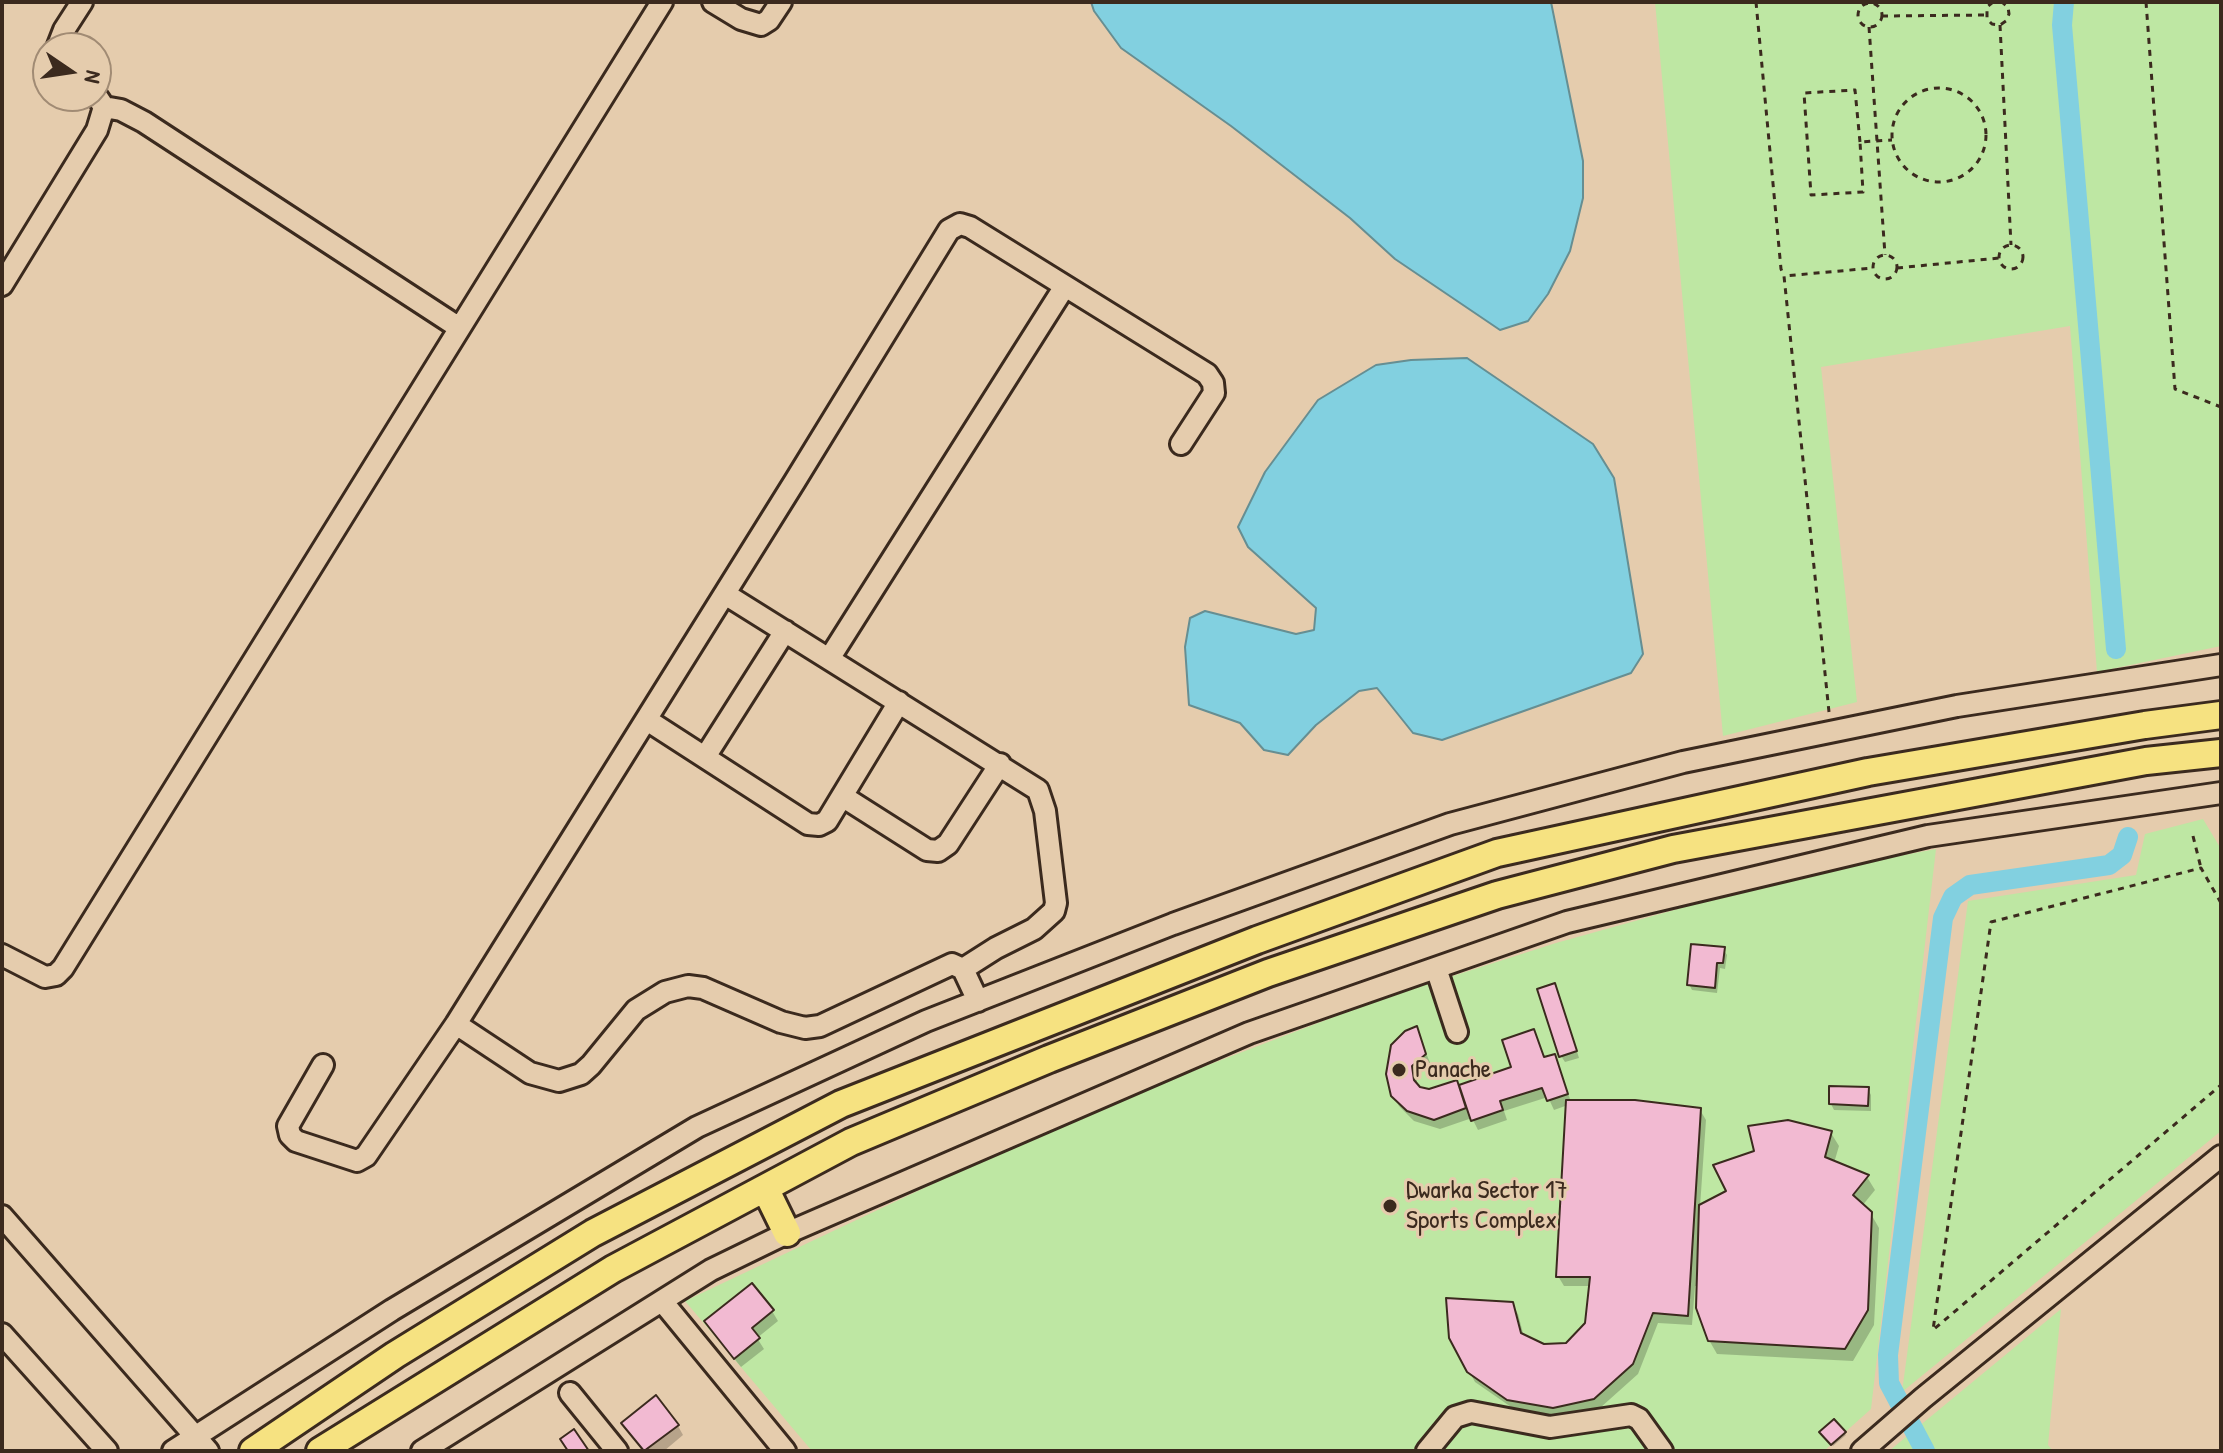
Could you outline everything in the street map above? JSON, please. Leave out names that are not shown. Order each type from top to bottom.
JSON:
[{"type":"main road","points":[[253,1451],[395,1355],[593,1233],[841,1104],[1257,940],[1497,853],[1868,772],[2221,715]]},
{"type":"main road","points":[[320,1451],[613,1269],[851,1142],[1049,1059],[1268,973],[1497,895],[1673,849],[2146,761],[2221,753]]},
{"type":"main road","points":[[765,1188],[787,1233]]},
{"type":"street","points":[[63,32],[82,2]]},
{"type":"street","points":[[2,955],[45,977],[56,975],[63,968],[662,2]]},
{"type":"street","points":[[713,2],[758,25],[769,20],[781,2]]},
{"type":"street","points":[[112,107],[144,122],[458,327]]},
{"type":"street","points":[[2,285],[97,130],[99,112]]},
{"type":"street","points":[[323,1065],[288,1126],[290,1135],[296,1141],[357,1161],[366,1156],[456,1024],[949,230],[960,224],[970,227],[1207,374],[1213,383],[1214,393],[1181,444]]},
{"type":"street","points":[[829,659],[1065,286]]},
{"type":"street","points":[[725,594],[1000,764],[1031,784],[1042,798],[1056,903],[1054,911],[1034,929],[963,969]]},
{"type":"street","points":[[705,757],[785,631]]},
{"type":"street","points":[[173,1451],[201,1444],[392,1310],[697,1127],[926,1021],[1173,924],[1450,824],[1683,762],[1957,706],[2221,665]]},
{"type":"street","points":[[647,720],[808,824],[819,825],[827,821],[899,702]]},
{"type":"street","points":[[842,796],[927,850],[938,851],[948,844],[1000,764]]},
{"type":"street","points":[[422,1451],[711,1270],[787,1233],[1249,1033],[1567,922],[1928,836],[2221,793]]},
{"type":"street","points":[[456,1024],[530,1073],[559,1081],[581,1074],[636,1010],[665,992],[688,986],[703,988],[781,1022],[812,1028],[952,964],[963,969],[978,1001]]},
{"type":"street","points":[[1436,968],[1457,1032]]},
{"type":"street","points":[[1862,1451],[2221,1156]]},
{"type":"street","points":[[2,1216],[201,1444]]},
{"type":"street","points":[[662,1301],[785,1451]]},
{"type":"street","points":[[2,1334],[107,1451]]},
{"type":"street","points":[[570,1393],[617,1451]]},
{"type":"street","points":[[1427,1451],[1455,1417],[1471,1412],[1550,1427],[1631,1415],[1639,1419],[1662,1451]]},
{"type":"path","points":[[1756,2],[1781,269],[1831,732]]},
{"type":"path","points":[[1993,2],[1987,7],[1986,15],[1992,24],[2000,25],[2009,14],[2008,7],[2002,2]]},
{"type":"path","points":[[2146,2],[2175,389],[2221,407]]},
{"type":"path","points":[[1874,4],[1880,8],[1882,16],[1879,23],[1869,27],[1858,16],[1863,5],[1874,4]]},
{"type":"path","points":[[1882,16],[1986,15]]},
{"type":"path","points":[[2000,25],[2011,245]]},
{"type":"path","points":[[1869,27],[1885,255]]},
{"type":"path","points":[[1929,88],[1961,92],[1974,102],[1983,116],[1986,132],[1979,161],[1969,172],[1941,182],[1913,174],[1902,164],[1892,140],[1894,121],[1902,106],[1913,94],[1929,88]]},
{"type":"path","points":[[1855,90],[1860,142],[1863,192],[1811,195],[1804,93],[1855,90]]},
{"type":"path","points":[[1860,142],[1892,140]]},
{"type":"path","points":[[2011,245],[2021,250],[2023,258],[2020,265],[2006,268],[1999,258],[2004,247],[2011,245]]},
{"type":"path","points":[[1885,255],[1895,260],[1897,268],[1894,275],[1883,279],[1876,275],[1873,268],[1877,257],[1885,255]]},
{"type":"path","points":[[1897,268],[1999,258]]},
{"type":"path","points":[[1784,276],[1873,268]]},
{"type":"path","points":[[2193,836],[2201,868],[2221,903]]},
{"type":"path","points":[[2201,868],[1991,922],[1933,1330],[2221,1085]]},
{"type":"green space","points":[[1655,2],[2221,2],[2221,646],[2097,672],[2070,326],[1821,367],[1857,702],[1723,736]]},
{"type":"green space","points":[[2203,819],[2221,849],[2221,1131],[1902,1392],[1968,901],[2136,875],[2145,834]]},
{"type":"green space","name":"Dwarka Sector 17 Sports Complex","points":[[1936,849],[1871,1409],[1824,1451],[812,1451],[685,1301],[1085,1112],[1381,999],[1556,943],[1807,873]]},
{"type":"green space","points":[[2061,1309],[2048,1445],[2053,1451],[1889,1451]]},
{"type":"water","points":[[1091,2],[1551,2],[1583,161],[1583,198],[1570,251],[1548,294],[1528,321],[1500,330],[1395,259],[1350,218],[1231,126],[1121,48],[1094,11]]},
{"type":"water","points":[[1467,358],[1593,444],[1614,478],[1643,654],[1631,673],[1442,740],[1413,733],[1377,688],[1359,691],[1316,725],[1288,755],[1264,750],[1240,723],[1189,705],[1185,647],[1190,618],[1205,611],[1296,634],[1314,630],[1316,608],[1248,547],[1238,527],[1265,472],[1318,400],[1376,365]]},
{"type":"building","points":[[1691,944],[1725,947],[1723,963],[1717,963],[1715,988],[1687,985]]},
{"type":"building","points":[[1555,983],[1577,1051],[1559,1057],[1537,989]]},
{"type":"building","name":"Panache","points":[[1417,1026],[1426,1054],[1412,1066],[1414,1080],[1420,1087],[1429,1089],[1457,1080],[1466,1108],[1434,1120],[1407,1111],[1391,1096],[1386,1074],[1391,1045],[1405,1031]]},
{"type":"building","points":[[1534,1029],[1544,1057],[1555,1054],[1568,1094],[1547,1101],[1542,1088],[1500,1101],[1503,1110],[1471,1121],[1459,1085],[1511,1067],[1502,1040]]},
{"type":"building","points":[[1829,1086],[1869,1087],[1868,1106],[1829,1104]]},
{"type":"building","points":[[1566,1100],[1635,1100],[1701,1108],[1688,1316],[1653,1313],[1633,1364],[1594,1399],[1553,1408],[1507,1400],[1467,1372],[1449,1338],[1446,1298],[1513,1302],[1521,1333],[1544,1344],[1566,1343],[1585,1323],[1590,1277],[1556,1277]]},
{"type":"building","points":[[1788,1120],[1832,1131],[1825,1157],[1869,1175],[1853,1195],[1872,1212],[1868,1310],[1845,1349],[1708,1341],[1696,1308],[1699,1205],[1726,1191],[1713,1165],[1754,1151],[1748,1126]]},
{"type":"building","points":[[752,1283],[774,1310],[752,1328],[760,1338],[734,1359],[704,1321]]},
{"type":"building","points":[[656,1395],[679,1425],[644,1451],[621,1423]]},
{"type":"building","points":[[1834,1419],[1846,1432],[1831,1445],[1819,1432]]},
{"type":"building","points":[[574,1429],[589,1451],[568,1451],[560,1439]]},
{"type":"waterway","points":[[2064,2],[2062,25],[2116,649]]},
{"type":"waterway","points":[[1925,1451],[1889,1383],[1888,1355],[1943,918],[1953,897],[1970,885],[2109,865],[2122,855],[2128,837]]},
{"type":"place","name":"Panache","points":[[1399,1070]]},
{"type":"place","name":"Dwarka Sector 17 Sports Complex","points":[[1390,1206]]}]
